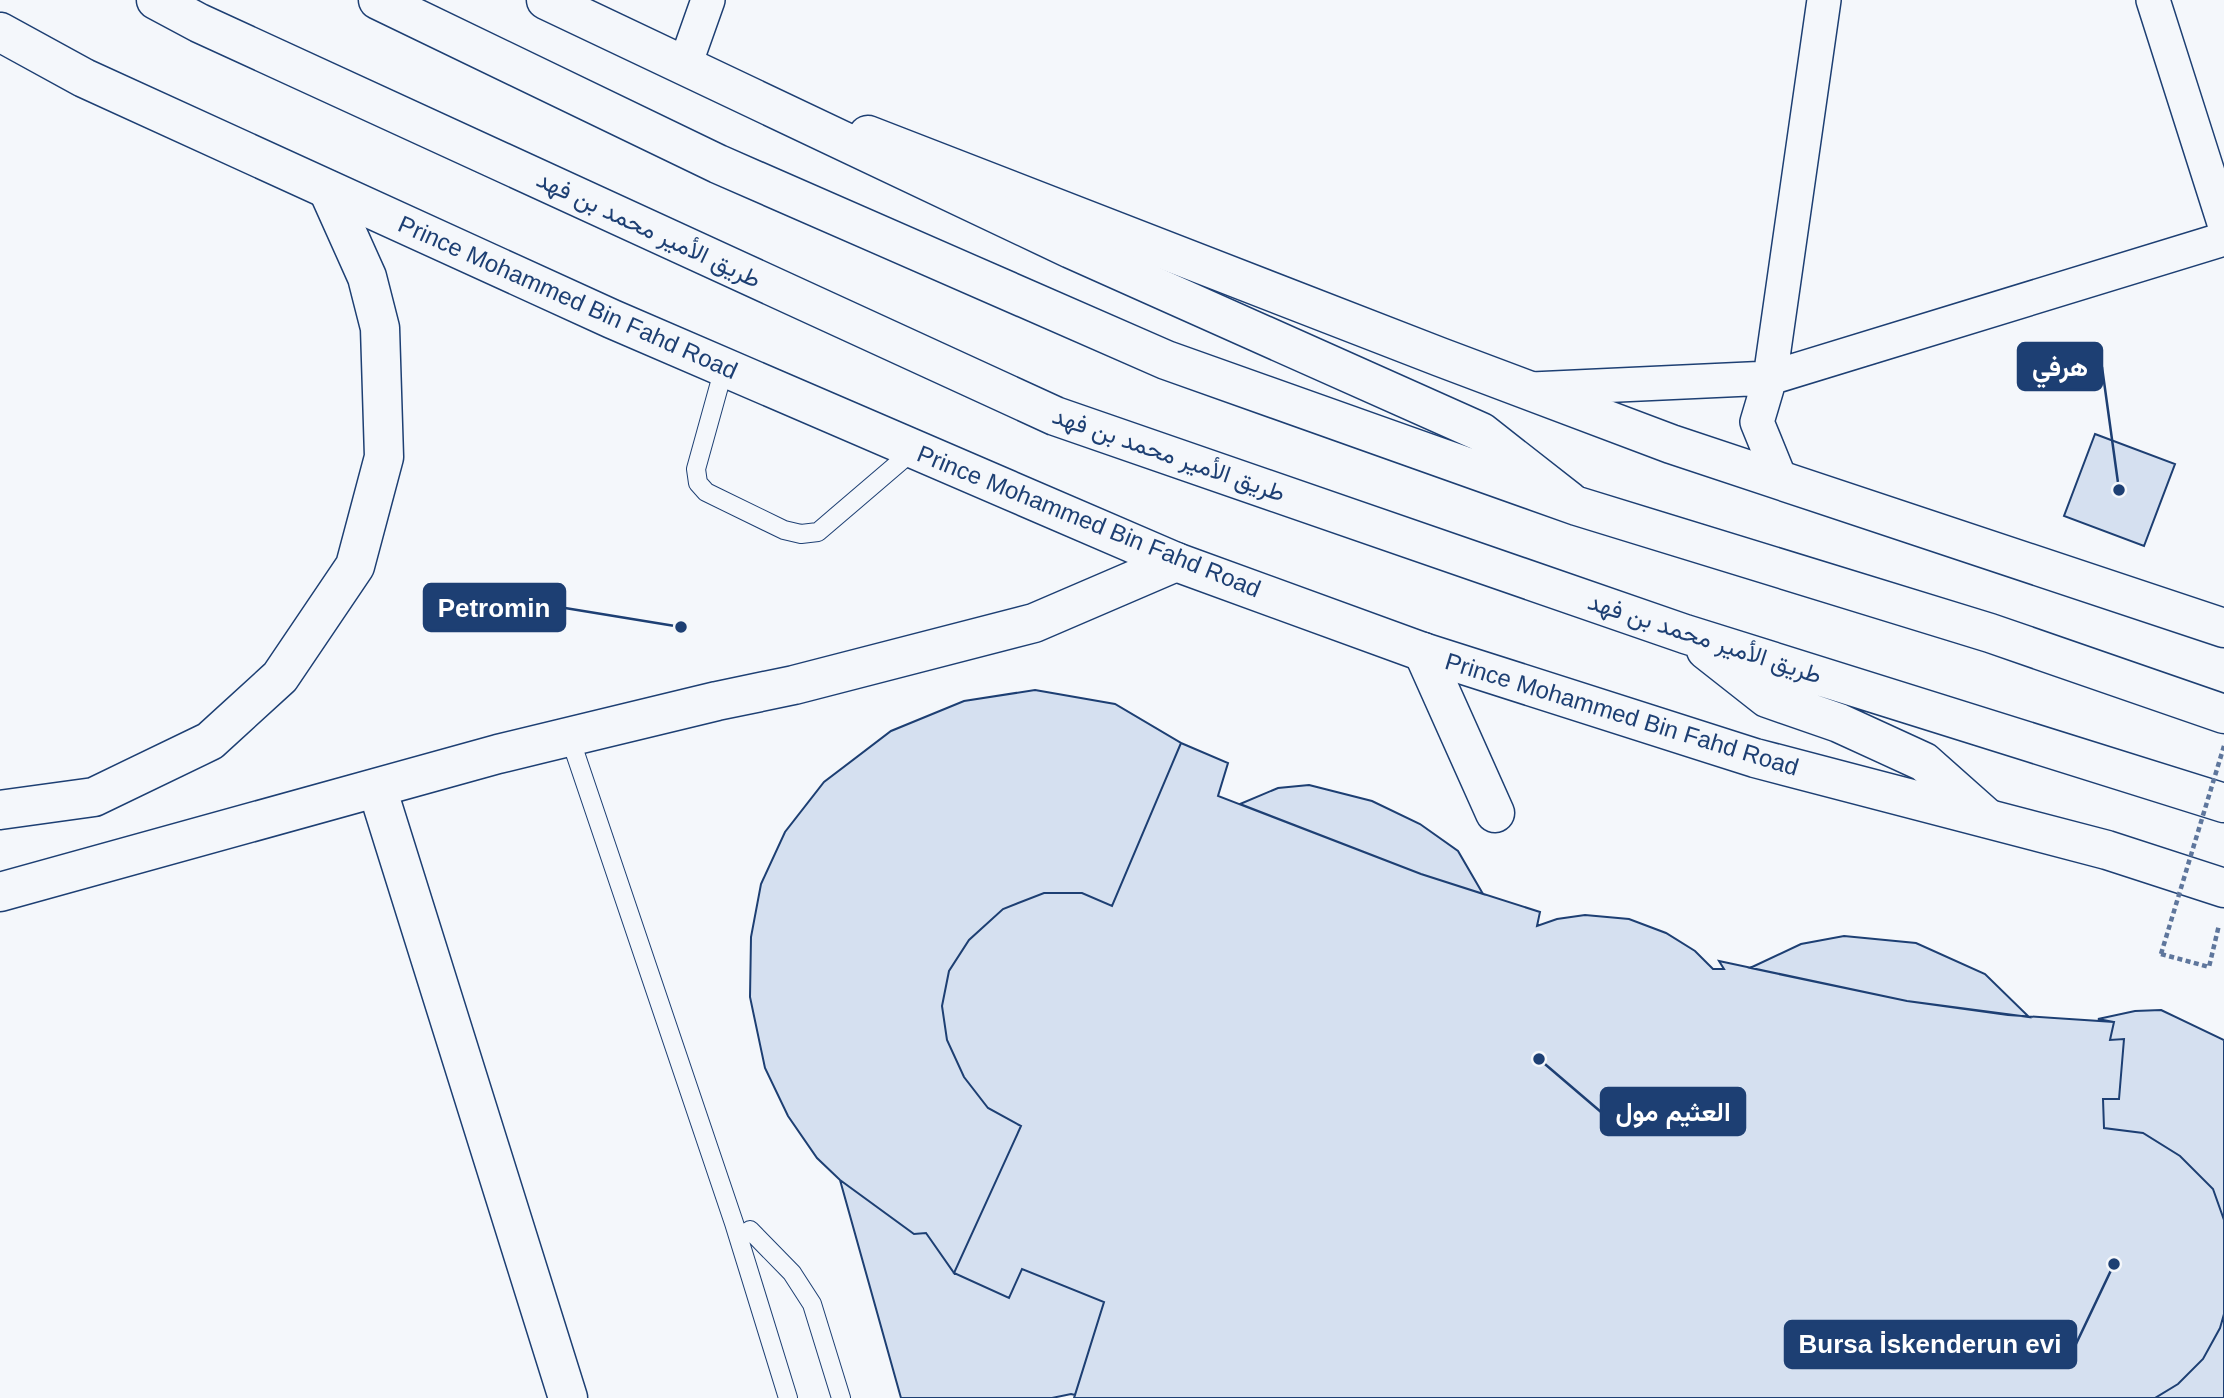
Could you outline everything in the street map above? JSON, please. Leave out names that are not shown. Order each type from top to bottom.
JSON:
[{"type":"main road","name":"طريق الأمير محمد بن فهد","points":[[156,0],[199,23],[1055,415],[1685,634],[2224,803]]},
{"type":"main road","points":[[378,0],[718,164],[1166,360],[1577,506],[1990,633],[2224,714]]},
{"type":"main road","points":[[546,0],[685,65],[1671,444],[2224,628]]},
{"type":"main road","name":"Prince Mohammed Bin Fahd Road","points":[[0,32],[84,78],[612,319],[1176,562],[1423,652],[1755,758],[2108,850],[2222,903]]},
{"type":"main road","points":[[685,65],[1071,249],[1481,432],[1577,506]]},
{"type":"main road","points":[[0,810],[94,797],[210,741],[281,677],[355,566],[384,457],[380,328],[367,277],[328,190]]},
{"type":"main road","points":[[0,892],[498,754],[794,685],[1034,623],[1176,562]]},
{"type":"main road","points":[[1685,634],[1767,698],[1839,723],[1924,762],[1987,818]]},
{"type":"main road","points":[[1423,652],[1494,813]]},
{"type":"main road","points":[[377,788],[568,1398]]},
{"type":"street","points":[[685,65],[708,0]]},
{"type":"street","points":[[1781,481],[1757,422],[1770,378],[1824,0]]},
{"type":"street","points":[[2153,0],[2224,223]]},
{"type":"street","points":[[1525,389],[1770,378],[2224,239]]},
{"type":"lane","points":[[724,368],[695,469],[698,483],[706,492],[784,530],[801,534],[818,532],[915,449]]},
{"type":"lane","points":[[570,738],[734,1223],[788,1398]]},
{"type":"lane","points":[[750,1230],[792,1273],[813,1304],[841,1398]]},
{"type":"path","points":[[2222,903],[2209,967],[2161,954],[2224,746]]},
{"type":"building","points":[[2095,434],[2175,464],[2144,546],[2064,516]]},
{"type":"building","points":[[1035,690],[1115,704],[1181,743],[1112,906],[1082,893],[1044,893],[1003,909],[969,940],[949,971],[942,1006],[947,1040],[964,1077],[988,1108],[1021,1126],[954,1273],[926,1233],[914,1234],[840,1180],[817,1158],[788,1116],[765,1068],[750,997],[751,937],[761,884],[785,832],[824,782],[891,731],[964,701]]},
{"type":"building","points":[[1181,743],[1228,763],[1218,796],[1421,874],[1540,912],[1537,926],[1557,919],[1585,915],[1629,919],[1666,933],[1695,951],[1713,969],[1724,969],[1719,961],[1907,1001],[2008,1015],[2114,1022],[2110,1040],[2124,1039],[2119,1099],[2103,1099],[2104,1128],[2143,1133],[2180,1156],[2213,1189],[2224,1220],[2224,1314],[2220,1328],[2203,1359],[2178,1384],[2155,1398],[1074,1398],[1104,1302],[1022,1269],[1009,1298],[954,1273],[1021,1126],[988,1108],[964,1077],[947,1040],[942,1006],[949,971],[969,940],[1003,909],[1044,893],[1082,893],[1112,906]]},
{"type":"building","points":[[1309,785],[1372,801],[1420,824],[1458,851],[1483,894],[1421,874],[1240,804],[1278,788]]},
{"type":"building","points":[[1844,936],[1916,943],[1985,974],[2029,1017],[1907,1001],[1750,968],[1801,944]]},
{"type":"building","points":[[2161,1010],[2224,1040],[2224,1220],[2213,1189],[2180,1156],[2143,1133],[2104,1128],[2103,1099],[2119,1099],[2124,1039],[2110,1040],[2114,1022],[2098,1019],[2135,1011]]},
{"type":"building","points":[[840,1180],[914,1234],[926,1233],[954,1273],[1009,1298],[1022,1269],[1104,1302],[1075,1395],[1052,1398],[901,1398]]},
{"type":"building","points":[[2224,1314],[2224,1398],[2155,1398],[2178,1384],[2203,1359],[2220,1328]]},
{"type":"place","name":"هرفي","points":[[2119,490]]},
{"type":"place","name":"Petromin","points":[[681,627]]},
{"type":"place","name":"العثيم مول","points":[[1539,1059]]},
{"type":"place","name":"Bursa İskenderun evi","points":[[2114,1264]]}]
